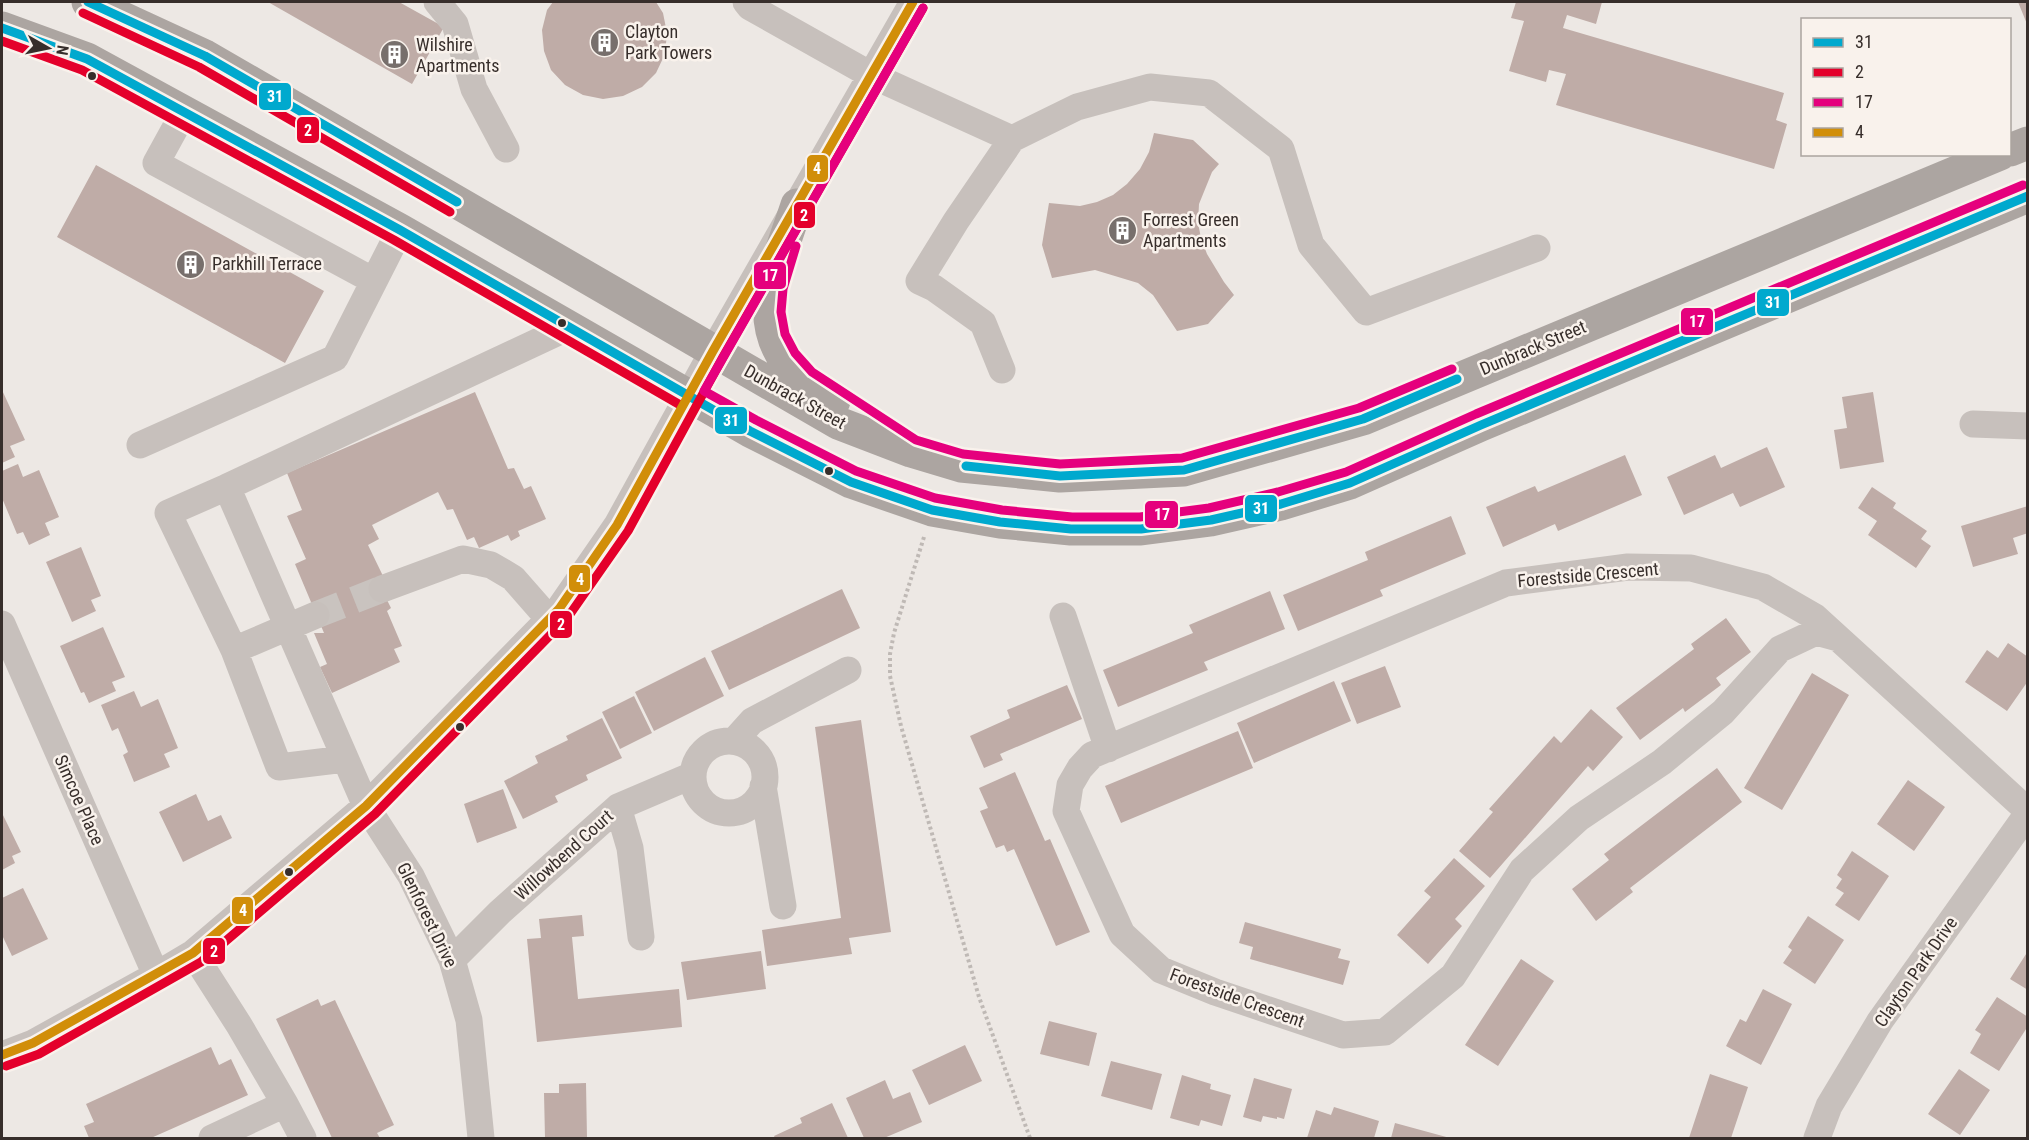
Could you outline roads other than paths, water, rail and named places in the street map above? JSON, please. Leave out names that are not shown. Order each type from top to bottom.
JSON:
[{"type":"main road","name":"Dunbrack Street","points":[[88,2],[205,56],[838,423],[911,451],[961,466],[1059,476],[1184,470],[1362,419],[1995,156]]},
{"type":"main road","points":[[2,28],[87,59],[400,230],[750,431],[851,482],[932,510],[1000,522],[1071,530],[1141,530],[1211,520],[1281,504],[1350,483],[1482,425],[2028,196]]},
{"type":"main road","points":[[2011,150],[2028,143]]},
{"type":"main road","points":[[797,205],[771,287],[769,313],[774,338],[785,360],[804,381],[911,451]]},
{"type":"street","points":[[437,2],[455,24],[474,90],[506,149]]},
{"type":"street","points":[[746,2],[750,7],[871,75],[1012,139]]},
{"type":"street","points":[[2,1055],[33,1043],[193,953],[366,806],[560,609],[617,525],[713,351],[914,2]]},
{"type":"street","points":[[1002,370],[983,322],[934,288],[919,281],[956,221],[1012,139],[1077,107],[1150,87],[1209,93],[1281,149],[1311,245],[1366,312],[1537,248]]},
{"type":"street","points":[[184,112],[156,163],[374,281]]},
{"type":"street","points":[[140,445],[335,358],[400,230]]},
{"type":"street","points":[[345,759],[279,767],[234,650],[168,513],[569,327]]},
{"type":"street","points":[[1973,424],[2028,426]]},
{"type":"street","name":"Glenforest Drive","points":[[227,487],[366,806],[411,876],[452,960],[468,1020],[481,1138]]},
{"type":"street","points":[[382,589],[463,559],[491,565],[513,578],[549,619]]},
{"type":"street","name":"Forestside Crescent","points":[[1838,638],[1816,632],[1780,649],[1723,712],[1662,762],[1579,818],[1522,870],[1453,976],[1385,1032],[1343,1035],[1215,993],[1161,970],[1122,934],[1066,811],[1070,785],[1080,768],[1092,755],[1506,583],[1628,567],[1691,568],[1762,587],[1815,617],[1838,638],[2028,812]]},
{"type":"street","points":[[234,650],[316,615]]},
{"type":"street","points":[[1063,616],[1108,749]]},
{"type":"street","name":"Simcoe Place","points":[[2,624],[156,975]]},
{"type":"street","points":[[734,741],[752,721],[848,670]]},
{"type":"street","points":[[763,786],[759,797],[751,805],[740,811],[729,813],[717,811],[700,798],[694,787],[693,776],[699,759],[711,746],[722,742],[734,741],[746,745],[762,763],[763,786],[783,906]]},
{"type":"street","name":"Willowbend Court","points":[[452,960],[500,912],[618,807],[693,776]]},
{"type":"street","points":[[618,807],[630,848],[641,937]]},
{"type":"street","name":"Clayton Park Drive","points":[[1817,1138],[1829,1106],[1880,1021],[2028,812]]},
{"type":"street","points":[[193,953],[240,1024],[303,1138]]},
{"type":"street","points":[[212,1138],[285,1104]]},
{"type":"tunnel","points":[[316,615],[382,589]]},
{"type":"place","name":"Clayton Park Towers","points":[[604,42]]},
{"type":"place","name":"Wilshire Apartments","points":[[395,55]]},
{"type":"place","name":"Forrest Green Apartments","points":[[1122,230]]},
{"type":"place","name":"Parkhill Terrace","points":[[191,264]]}]
